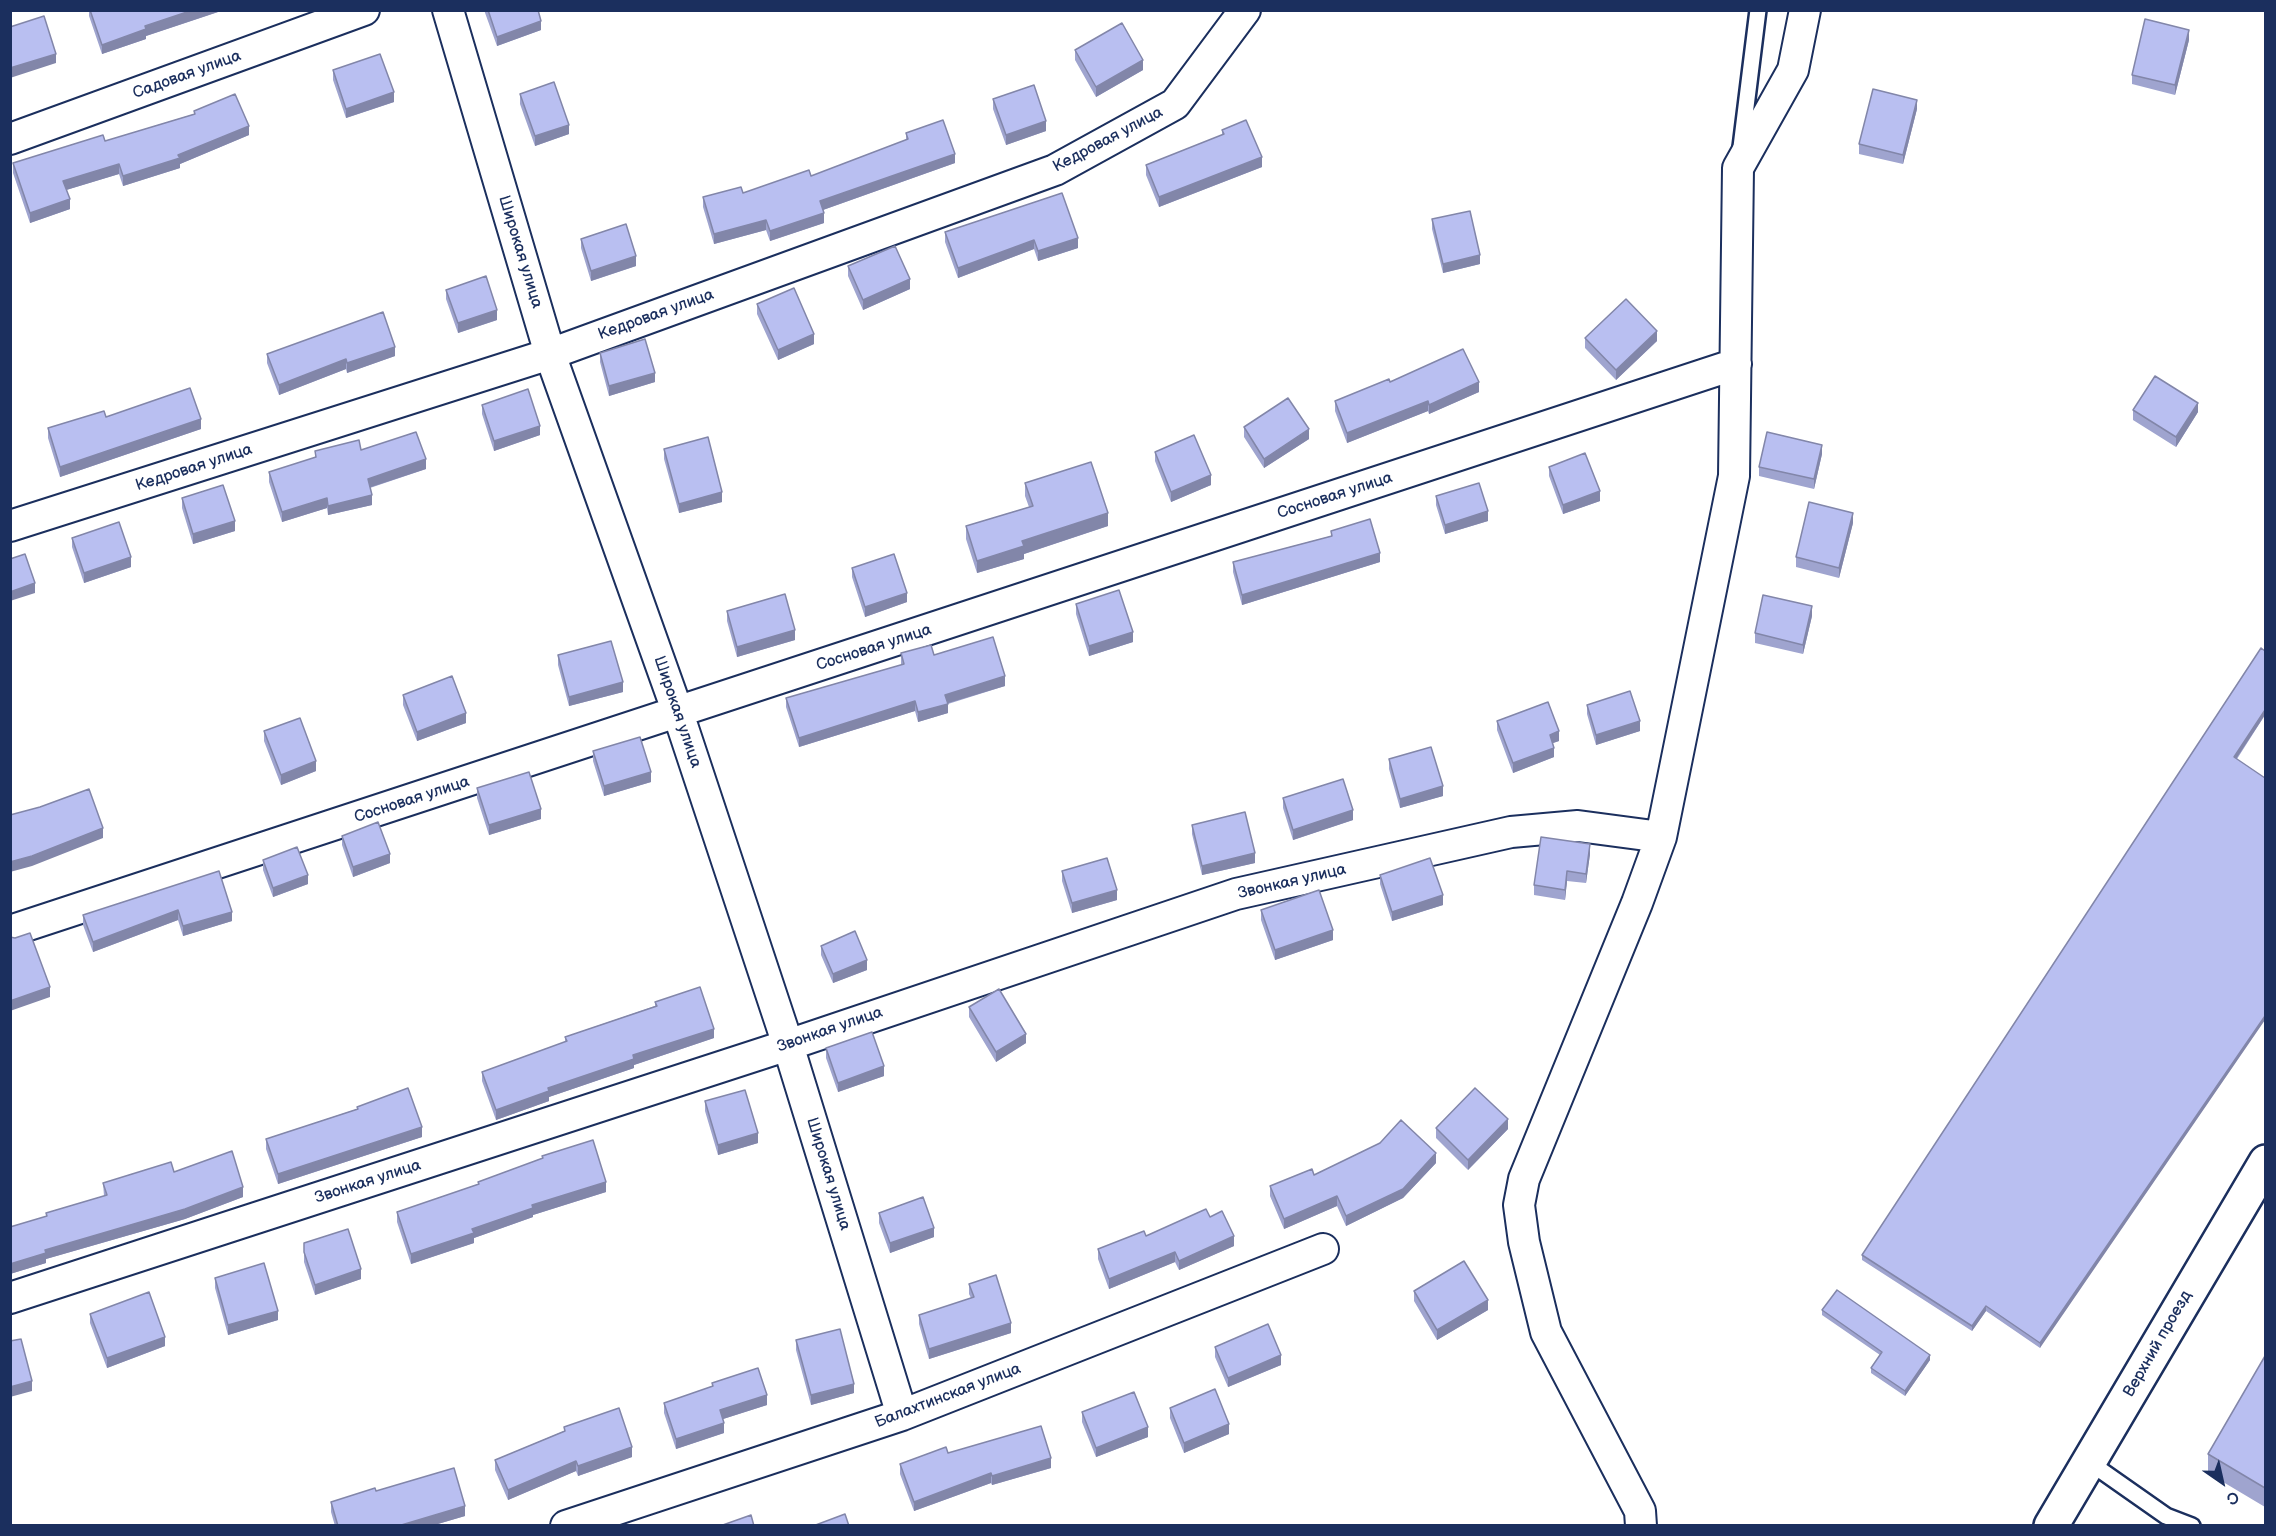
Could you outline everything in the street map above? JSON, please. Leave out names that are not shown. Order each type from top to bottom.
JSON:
[{"type":"highway","name":"Верхний проезд","points":[[2051,1526],[2265,1162]]},
{"type":"street","name":"Садовая улица","points":[[10,139],[364,10]]},
{"type":"street","name":"Широкая улица","points":[[448,10],[550,354],[678,713],[788,1045],[902,1415]]},
{"type":"street","name":"Кедровая улица","points":[[10,526],[550,354],[1055,170],[1175,105],[1245,10]]},
{"type":"street","points":[[1738,168],[1793,70],[1805,10]]},
{"type":"street","points":[[1641,1526],[1640,1511],[1546,1332],[1524,1242],[1519,1205],[1524,1179],[1637,903],[1661,837],[1734,476],[1736,364]]},
{"type":"street","name":"Сосновая улица","points":[[10,931],[1736,364]]},
{"type":"street","name":"Звонкая улица","points":[[10,1298],[788,1045],[1236,894],[1511,832],[1578,826],[1661,837]]},
{"type":"street","name":"Балахтинская улица","points":[[566,1526],[902,1415],[1323,1249]]},
{"type":"lane","points":[[1736,364],[1738,168],[1758,10]]},
{"type":"lane","points":[[2089,1462],[2166,1516],[2192,1526]]},
{"type":"building","points":[[90,10],[193,10],[145,26],[146,29],[102,45]]},
{"type":"building","points":[[488,10],[538,10],[541,21],[497,37]]},
{"type":"building","points":[[44,16],[56,54],[10,68],[10,27]]},
{"type":"building","points":[[2145,19],[2189,30],[2175,85],[2132,75]]},
{"type":"building","points":[[1122,23],[1143,60],[1096,87],[1075,50]]},
{"type":"building","points":[[380,54],[394,92],[346,109],[333,70]]},
{"type":"building","points":[[554,82],[569,125],[535,136],[520,94]]},
{"type":"building","points":[[1034,85],[1046,121],[1006,135],[993,99]]},
{"type":"building","points":[[1873,89],[1917,100],[1903,155],[1859,144]]},
{"type":"building","points":[[235,94],[249,126],[178,155],[180,158],[123,176],[119,164],[63,181],[70,199],[30,213],[13,163],[103,135],[105,141],[195,114],[194,111]]},
{"type":"building","points":[[943,120],[955,154],[820,201],[824,213],[770,231],[766,220],[714,234],[703,197],[741,187],[743,193],[809,170],[811,176],[908,139],[906,133]]},
{"type":"building","points":[[1246,120],[1262,157],[1159,197],[1146,165],[1224,134],[1222,130]]},
{"type":"building","points":[[1062,193],[1078,238],[1038,251],[1034,240],[958,268],[945,232]]},
{"type":"building","points":[[1470,211],[1480,255],[1443,264],[1432,219]]},
{"type":"building","points":[[626,224],[636,256],[591,271],[581,239]]},
{"type":"building","points":[[895,246],[910,279],[863,300],[848,266]]},
{"type":"building","points":[[486,276],[497,310],[458,323],[446,290]]},
{"type":"building","points":[[794,288],[814,334],[778,350],[757,304]]},
{"type":"building","points":[[1626,299],[1657,331],[1616,370],[1585,338]]},
{"type":"building","points":[[383,312],[395,347],[347,363],[346,359],[279,385],[267,354]]},
{"type":"building","points":[[645,339],[655,373],[609,386],[600,353]]},
{"type":"building","points":[[1463,349],[1479,382],[1429,405],[1428,401],[1347,433],[1335,401],[1389,379],[1390,382]]},
{"type":"building","points":[[2155,376],[2198,403],[2176,437],[2133,410]]},
{"type":"building","points":[[190,388],[201,419],[60,467],[48,428],[104,411],[106,417]]},
{"type":"building","points":[[528,389],[540,426],[494,441],[482,405]]},
{"type":"building","points":[[1288,398],[1309,429],[1264,459],[1244,427]]},
{"type":"building","points":[[416,432],[426,459],[368,479],[372,495],[328,506],[327,498],[282,512],[269,472],[316,457],[315,451],[359,440],[361,450]]},
{"type":"building","points":[[1767,432],[1822,445],[1814,479],[1759,467]]},
{"type":"building","points":[[1194,435],[1211,475],[1171,492],[1155,452]]},
{"type":"building","points":[[708,437],[722,492],[679,504],[664,449]]},
{"type":"building","points":[[1585,453],[1600,491],[1563,505],[1549,467]]},
{"type":"building","points":[[1091,462],[1108,513],[1022,541],[1024,546],[977,561],[966,526],[1033,506],[1025,483]]},
{"type":"building","points":[[1479,483],[1488,511],[1445,525],[1436,496]]},
{"type":"building","points":[[223,485],[235,521],[193,534],[182,498]]},
{"type":"building","points":[[1809,502],[1853,513],[1839,568],[1796,557]]},
{"type":"building","points":[[1370,519],[1380,553],[1242,595],[1233,562],[1332,536],[1331,531]]},
{"type":"building","points":[[119,522],[131,557],[84,573],[72,538]]},
{"type":"building","points":[[25,554],[35,583],[10,592],[10,559]]},
{"type":"building","points":[[894,554],[907,593],[865,607],[852,568]]},
{"type":"building","points":[[1119,590],[1133,632],[1089,646],[1076,604]]},
{"type":"building","points":[[785,594],[795,630],[737,647],[727,611]]},
{"type":"building","points":[[1763,595],[1812,606],[1803,645],[1755,633]]},
{"type":"building","points":[[993,637],[1005,676],[945,695],[948,704],[918,712],[915,701],[799,738],[786,698],[904,664],[901,653],[931,645],[934,655]]},
{"type":"building","points":[[611,641],[623,682],[569,697],[558,655]]},
{"type":"building","points":[[2261,648],[2265,651],[2265,710],[2234,757],[2265,778],[2265,1016],[2040,1343],[1986,1306],[1972,1326],[1862,1255]]},
{"type":"building","points":[[452,676],[466,713],[417,732],[403,695]]},
{"type":"building","points":[[1630,691],[1640,721],[1596,735],[1587,705]]},
{"type":"building","points":[[1548,702],[1559,731],[1550,735],[1554,748],[1513,763],[1497,721]]},
{"type":"building","points":[[300,718],[316,761],[281,775],[264,731]]},
{"type":"building","points":[[640,737],[651,772],[604,786],[593,751]]},
{"type":"building","points":[[1431,747],[1443,786],[1400,799],[1389,759]]},
{"type":"building","points":[[529,772],[541,809],[489,825],[477,788]]},
{"type":"building","points":[[1343,779],[1353,810],[1293,830],[1283,798]]},
{"type":"building","points":[[89,789],[103,828],[32,856],[10,862],[10,815]]},
{"type":"building","points":[[1245,812],[1255,853],[1202,866],[1192,825]]},
{"type":"building","points":[[378,822],[390,854],[353,867],[342,836]]},
{"type":"building","points":[[1541,837],[1590,844],[1586,874],[1567,871],[1565,890],[1534,885]]},
{"type":"building","points":[[297,847],[308,875],[273,888],[263,860]]},
{"type":"building","points":[[1107,858],[1117,890],[1072,903],[1062,871]]},
{"type":"building","points":[[1430,858],[1443,895],[1392,912],[1380,875]]},
{"type":"building","points":[[219,871],[232,912],[183,926],[178,910],[93,942],[83,915]]},
{"type":"building","points":[[1319,890],[1333,930],[1275,950],[1261,910]]},
{"type":"building","points":[[855,931],[867,960],[833,974],[821,946]]},
{"type":"building","points":[[30,933],[50,987],[10,1001],[10,937],[15,938]]},
{"type":"building","points":[[700,987],[714,1029],[633,1055],[634,1059],[548,1088],[549,1091],[496,1110],[482,1072],[567,1041],[565,1037],[657,1006],[655,1002]]},
{"type":"building","points":[[999,989],[1026,1034],[996,1052],[969,1007]]},
{"type":"building","points":[[872,1032],[884,1066],[838,1083],[826,1048]]},
{"type":"building","points":[[408,1088],[422,1127],[278,1174],[266,1139],[358,1109],[357,1107]]},
{"type":"building","points":[[1475,1088],[1508,1119],[1468,1160],[1436,1128]]},
{"type":"building","points":[[745,1090],[758,1133],[718,1145],[705,1101]]},
{"type":"building","points":[[1401,1120],[1436,1153],[1403,1189],[1346,1216],[1337,1196],[1284,1219],[1270,1186],[1312,1169],[1314,1175],[1380,1143]]},
{"type":"building","points":[[593,1140],[606,1182],[532,1205],[533,1208],[472,1229],[474,1233],[411,1254],[397,1212],[479,1184],[478,1182],[543,1158],[542,1156]]},
{"type":"building","points":[[232,1151],[243,1187],[185,1209],[45,1250],[46,1253],[10,1264],[10,1227],[47,1216],[46,1213],[107,1195],[103,1183],[171,1162],[174,1172]]},
{"type":"building","points":[[923,1197],[934,1228],[890,1243],[879,1213]]},
{"type":"building","points":[[1206,1209],[1210,1217],[1222,1211],[1234,1236],[1179,1261],[1175,1252],[1109,1279],[1098,1249],[1144,1231],[1146,1236]]},
{"type":"building","points":[[348,1229],[361,1269],[315,1285],[304,1252],[304,1243]]},
{"type":"building","points":[[1464,1261],[1488,1300],[1437,1330],[1414,1291]]},
{"type":"building","points":[[264,1263],[278,1311],[228,1325],[215,1278]]},
{"type":"building","points":[[996,1275],[1011,1323],[929,1349],[919,1315],[974,1297],[969,1284]]},
{"type":"building","points":[[1837,1290],[1930,1355],[1905,1391],[1871,1368],[1882,1352],[1822,1310]]},
{"type":"building","points":[[149,1292],[165,1337],[107,1358],[90,1314]]},
{"type":"building","points":[[1268,1324],[1281,1355],[1228,1378],[1215,1347]]},
{"type":"building","points":[[840,1329],[854,1384],[811,1395],[796,1340]]},
{"type":"building","points":[[21,1339],[32,1381],[10,1387],[10,1341]]},
{"type":"building","points":[[2265,1356],[2265,1488],[2208,1454]]},
{"type":"building","points":[[758,1368],[767,1395],[720,1410],[724,1423],[676,1439],[664,1403],[713,1386],[712,1383]]},
{"type":"building","points":[[1215,1389],[1229,1424],[1184,1443],[1170,1408]]},
{"type":"building","points":[[1134,1392],[1148,1427],[1096,1448],[1082,1412]]},
{"type":"building","points":[[619,1408],[632,1447],[578,1466],[576,1461],[508,1490],[495,1460],[565,1431],[564,1427]]},
{"type":"building","points":[[1041,1426],[1051,1458],[992,1476],[991,1473],[914,1502],[900,1464],[946,1447],[948,1453]]},
{"type":"building","points":[[454,1468],[465,1506],[398,1526],[338,1526],[331,1502]]},
{"type":"building","points":[[845,1514],[849,1526],[813,1526]]},
{"type":"building","points":[[751,1515],[754,1526],[720,1526]]}]
